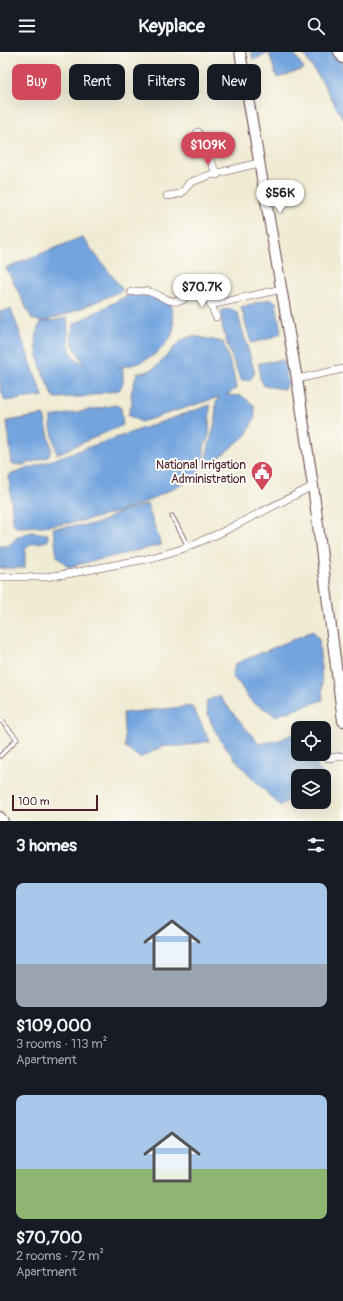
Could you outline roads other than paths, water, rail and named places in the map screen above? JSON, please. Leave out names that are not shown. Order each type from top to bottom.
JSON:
[{"type":"street","points":[[240,52],[297,379],[313,486],[343,721]]},
{"type":"street","points":[[339,52],[343,58]]},
{"type":"street","points":[[198,132],[217,175]]},
{"type":"street","points":[[167,196],[182,194],[193,181],[210,175],[217,175],[259,163]]},
{"type":"street","points":[[131,292],[148,291],[169,300],[178,302],[183,300],[190,289],[196,286],[206,292],[216,317]]},
{"type":"street","points":[[211,305],[282,289]]},
{"type":"street","points":[[297,379],[343,369]]},
{"type":"street","points":[[0,577],[44,577],[151,558],[188,546],[220,533],[313,486]]},
{"type":"street","points":[[331,758],[343,756]]},
{"type":"street","points":[[0,818],[3,821]]},
{"type":"lane","points":[[172,516],[188,546]]},
{"type":"lane","points":[[0,719],[17,740],[0,756]]},
{"type":"water","points":[[251,52],[293,52],[304,69],[277,78],[269,53],[253,60]]},
{"type":"water","points":[[302,52],[334,52],[343,65],[343,119],[324,85]]},
{"type":"water","points":[[82,237],[123,290],[68,314],[41,322],[32,319],[6,268]]},
{"type":"water","points":[[142,292],[156,296],[171,304],[174,329],[172,335],[166,343],[161,349],[150,357],[138,363],[117,368],[123,369],[123,384],[119,390],[82,397],[54,398],[42,371],[37,351],[37,332],[40,323],[67,318],[70,350],[77,360],[84,363],[73,345],[72,330],[74,324],[128,295]]},
{"type":"water","points":[[270,299],[276,302],[281,333],[272,338],[251,343],[241,307]]},
{"type":"water","points":[[11,309],[43,396],[5,401],[0,387],[0,312]]},
{"type":"water","points":[[231,309],[237,312],[255,373],[250,380],[241,380],[224,334],[221,316],[222,310]]},
{"type":"water","points":[[193,336],[223,342],[233,372],[236,389],[226,395],[242,396],[254,405],[255,417],[246,435],[208,467],[205,461],[215,422],[216,402],[219,397],[141,422],[128,415],[132,403],[131,394],[137,373],[146,372],[154,368],[178,344]]},
{"type":"water","points":[[284,360],[288,384],[284,389],[264,386],[260,378],[259,363]]},
{"type":"water","points":[[116,405],[121,408],[123,425],[57,454],[51,427],[51,417]]},
{"type":"water","points":[[210,405],[209,435],[204,448],[204,455],[198,475],[136,506],[103,516],[68,523],[33,527],[16,527],[13,523],[9,475]]},
{"type":"water","points":[[44,415],[52,450],[48,457],[23,465],[12,464],[7,421]]},
{"type":"water","points":[[147,504],[161,545],[68,567],[57,556],[53,528],[96,524],[121,512]]},
{"type":"water","points":[[31,532],[48,534],[48,541],[31,544],[25,550],[25,568],[0,568],[0,546],[8,546],[17,537]]},
{"type":"water","points":[[313,631],[319,639],[323,700],[275,716],[251,701],[239,683],[232,677],[235,664]]},
{"type":"water","points":[[219,696],[259,744],[280,740],[291,735],[291,761],[313,761],[319,769],[291,769],[291,798],[280,806],[234,758],[223,743],[214,729],[208,715],[206,701]]},
{"type":"water","points":[[192,706],[210,741],[181,746],[163,746],[140,758],[125,747],[123,713]]},
{"type":"place","name":"National Irrigation Administration","points":[[262,492]]}]
